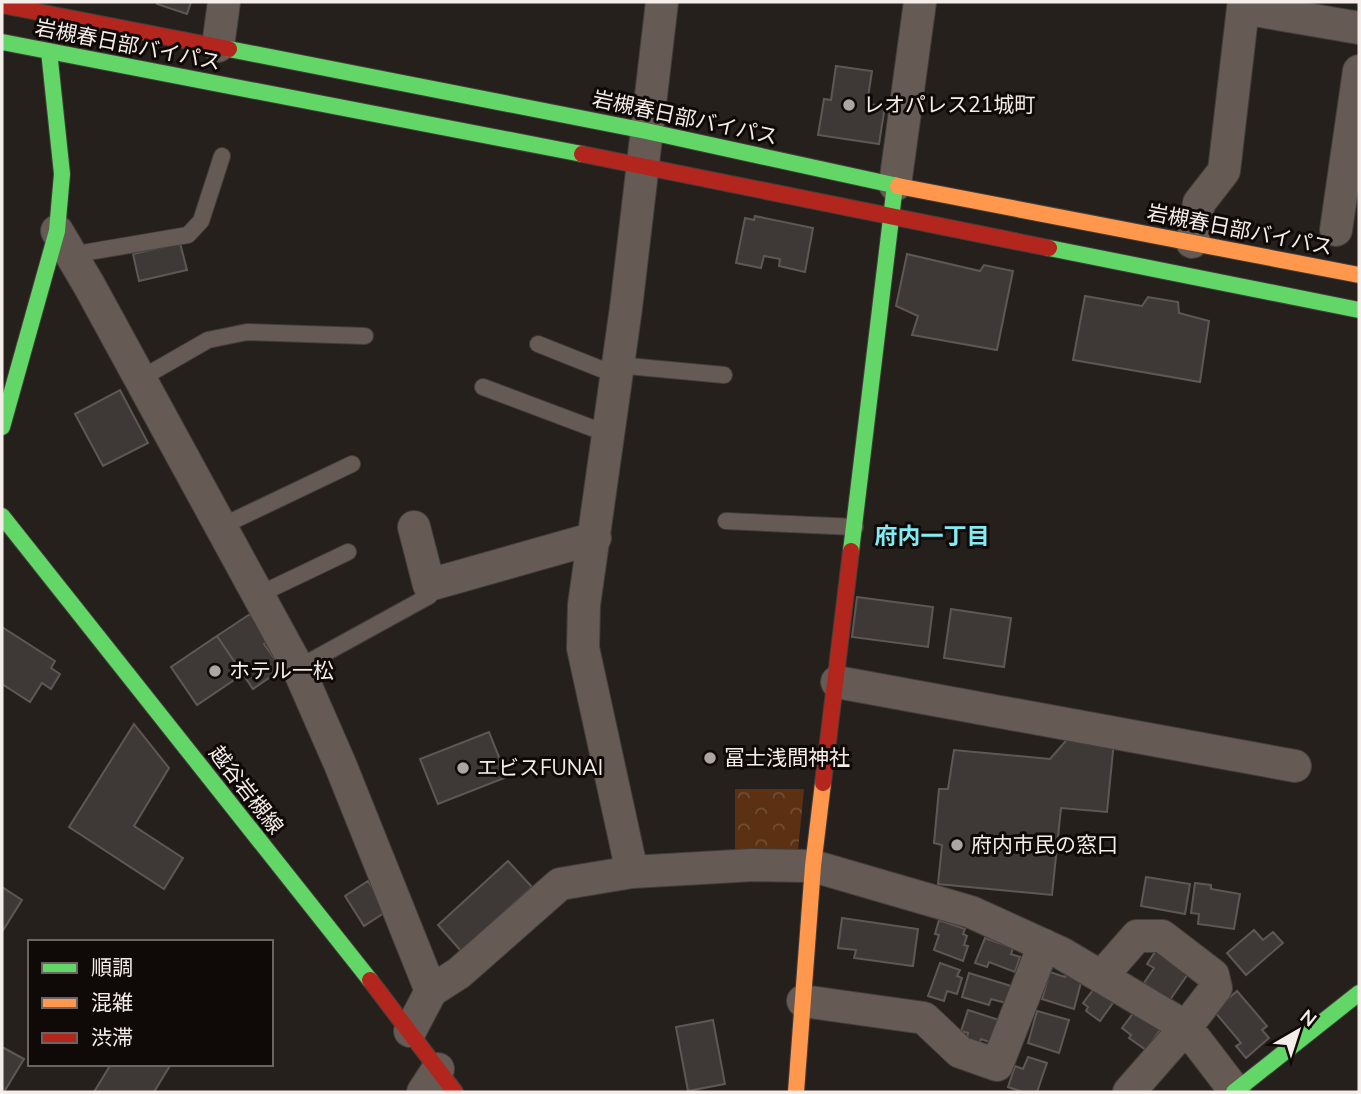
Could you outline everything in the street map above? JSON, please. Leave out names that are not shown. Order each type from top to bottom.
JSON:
[{"type":"main road","name":"岩槻春日部バイパス","points":[[2,5],[43,26],[643,166],[1359,310]]},
{"type":"main road","name":"岩槻春日部バイパス","points":[[2,42],[43,26],[218,46],[646,131],[895,185],[1359,275]]},
{"type":"main road","points":[[2,427],[64,243],[62,174],[43,26]]},
{"type":"main road","points":[[796,1092],[814,866],[895,185]]},
{"type":"main road","name":"越谷岩槻線","points":[[2,516],[410,1031],[439,1085]]},
{"type":"main road","points":[[1235,1091],[1359,993]]},
{"type":"street","points":[[218,46],[224,2]]},
{"type":"street","points":[[632,872],[583,648],[584,605],[617,370],[662,2]]},
{"type":"street","points":[[895,185],[920,2]]},
{"type":"street","points":[[1192,242],[1199,203],[1224,171],[1243,8],[1359,28]]},
{"type":"street","points":[[1336,230],[1359,71]]},
{"type":"street","points":[[64,243],[298,668],[340,764],[431,991]]},
{"type":"street","points":[[414,527],[429,585],[595,538]]},
{"type":"street","points":[[837,682],[1295,766]]},
{"type":"street","points":[[410,1031],[431,991],[459,973],[561,884],[632,872],[753,865],[814,866],[971,912],[1044,945],[1186,1027],[1235,1091]]},
{"type":"street","points":[[1101,977],[1137,936],[1163,936],[1213,975],[1216,988],[1129,1092]]},
{"type":"street","points":[[803,1001],[924,1018],[960,1052],[997,1065],[1044,945]]},
{"type":"lane","points":[[64,243],[188,234],[201,221],[222,156]]},
{"type":"lane","points":[[140,379],[208,340],[247,332],[365,336]]},
{"type":"lane","points":[[538,344],[617,370],[724,375]]},
{"type":"lane","points":[[483,387],[608,434]]},
{"type":"lane","points":[[220,527],[352,464]]},
{"type":"lane","points":[[726,521],[855,527]]},
{"type":"lane","points":[[258,595],[348,552]]},
{"type":"lane","points":[[298,668],[429,596],[429,585]]},
{"type":"green space","points":[[735,789],[804,789],[797,861],[735,861]]},
{"type":"building","points":[[191,2],[187,14],[157,4]]},
{"type":"building","name":"レオパレス21城町","points":[[836,66],[872,71],[867,104],[885,106],[879,144],[818,135],[824,99],[831,100]]},
{"type":"building","points":[[755,216],[813,228],[805,272],[779,266],[780,259],[764,256],[761,268],[736,263],[745,218],[754,220]]},
{"type":"building","points":[[180,243],[187,270],[139,281],[133,254]]},
{"type":"building","points":[[907,254],[980,271],[984,265],[1013,271],[997,350],[912,335],[918,316],[896,306]]},
{"type":"building","points":[[1085,296],[1142,306],[1148,297],[1178,302],[1179,313],[1209,321],[1200,382],[1073,360]]},
{"type":"building","points":[[120,390],[148,443],[103,466],[75,414]]},
{"type":"building","points":[[857,597],[933,607],[928,647],[852,637]]},
{"type":"building","points":[[951,609],[1011,618],[1004,667],[944,658]]},
{"type":"building","points":[[250,614],[269,641],[264,644],[282,669],[253,689],[217,636]]},
{"type":"building","points":[[2,627],[55,661],[51,668],[60,674],[51,689],[42,683],[30,702],[2,684]]},
{"type":"building","points":[[217,636],[243,674],[197,705],[171,667]]},
{"type":"building","points":[[134,724],[169,768],[134,826],[183,858],[164,889],[69,827]]},
{"type":"building","name":"エビスFUNAI","points":[[489,732],[507,777],[438,804],[420,759]]},
{"type":"building","points":[[1071,735],[1114,741],[1107,812],[1061,808],[1052,895],[938,884],[942,845],[934,843],[939,789],[948,789],[954,750],[1050,759]]},
{"type":"building","points":[[508,861],[532,887],[461,951],[438,925]]},
{"type":"building","points":[[1146,877],[1190,884],[1185,914],[1141,906]]},
{"type":"building","points":[[368,881],[387,911],[364,926],[345,896]]},
{"type":"building","points":[[1195,883],[1240,894],[1234,929],[1198,924],[1199,914],[1191,913]]},
{"type":"building","points":[[2,887],[22,900],[2,932]]},
{"type":"building","points":[[842,918],[918,929],[913,966],[854,958],[856,950],[838,948]]},
{"type":"building","points":[[939,920],[965,929],[963,934],[967,936],[964,945],[968,946],[963,961],[934,950],[939,935],[935,934]]},
{"type":"building","points":[[1254,930],[1263,940],[1273,932],[1283,943],[1246,975],[1227,953]]},
{"type":"building","points":[[985,938],[1013,948],[1011,954],[1020,957],[1015,972],[989,962],[987,967],[975,963]]},
{"type":"building","points":[[1157,949],[1190,971],[1170,1000],[1144,983],[1154,968],[1147,964]]},
{"type":"building","points":[[940,963],[960,970],[957,976],[962,978],[957,994],[947,991],[944,1001],[928,996]]},
{"type":"building","points":[[1068,971],[1083,975],[1074,1009],[1042,999],[1050,972],[1065,977]]},
{"type":"building","points":[[969,973],[1011,986],[1006,1003],[991,999],[989,1005],[962,997]]},
{"type":"building","points":[[1097,985],[1116,999],[1100,1021],[1086,1011],[1088,1007],[1083,1003]]},
{"type":"building","points":[[1237,991],[1267,1026],[1262,1030],[1269,1038],[1246,1058],[1236,1046],[1241,1043],[1214,1011]]},
{"type":"building","points":[[968,1010],[999,1020],[992,1043],[981,1039],[979,1045],[966,1041],[968,1033],[961,1031]]},
{"type":"building","points":[[1037,1011],[1069,1020],[1059,1053],[1028,1043]]},
{"type":"building","points":[[1134,1012],[1160,1030],[1146,1050],[1129,1038],[1131,1035],[1122,1028]]},
{"type":"building","points":[[713,1020],[725,1084],[688,1091],[676,1027]]},
{"type":"building","points":[[2,1047],[24,1059],[4,1092],[2,1092]]},
{"type":"building","points":[[1028,1057],[1047,1063],[1037,1092],[1023,1092],[1008,1087],[1015,1066],[1023,1069]]},
{"type":"building","points":[[110,1066],[170,1066],[154,1092],[94,1092]]},
{"type":"traffic: fast","points":[[2,42],[582,154]]},
{"type":"traffic: fast","points":[[229,49],[646,131],[898,186]]},
{"type":"traffic: fast","points":[[2,427],[57,231],[62,174],[49,51]]},
{"type":"traffic: fast","points":[[851,551],[895,185]]},
{"type":"traffic: fast","points":[[1049,248],[1359,310]]},
{"type":"traffic: fast","points":[[2,516],[370,980]]},
{"type":"traffic: fast","points":[[1234,1092],[1359,993]]},
{"type":"traffic: slow","points":[[898,186],[1359,275]]},
{"type":"traffic: slow","points":[[796,1092],[813,866],[823,783]]},
{"type":"traffic: jam","points":[[2,5],[229,49]]},
{"type":"traffic: jam","points":[[582,154],[1049,248]]},
{"type":"traffic: jam","points":[[823,783],[851,551]]},
{"type":"traffic: jam","points":[[370,980],[455,1092]]},
{"type":"place","name":"レオパレス21城町","points":[[849,105]]},
{"type":"place","name":"ホテル一松","points":[[215,671]]},
{"type":"place","name":"冨士浅間神社","points":[[710,758]]},
{"type":"place","name":"エビスFUNAI","points":[[463,768]]},
{"type":"place","name":"府内市民の窓口","points":[[957,845]]},
{"type":"district","name":"府内一丁目","points":[[932,536]]}]
